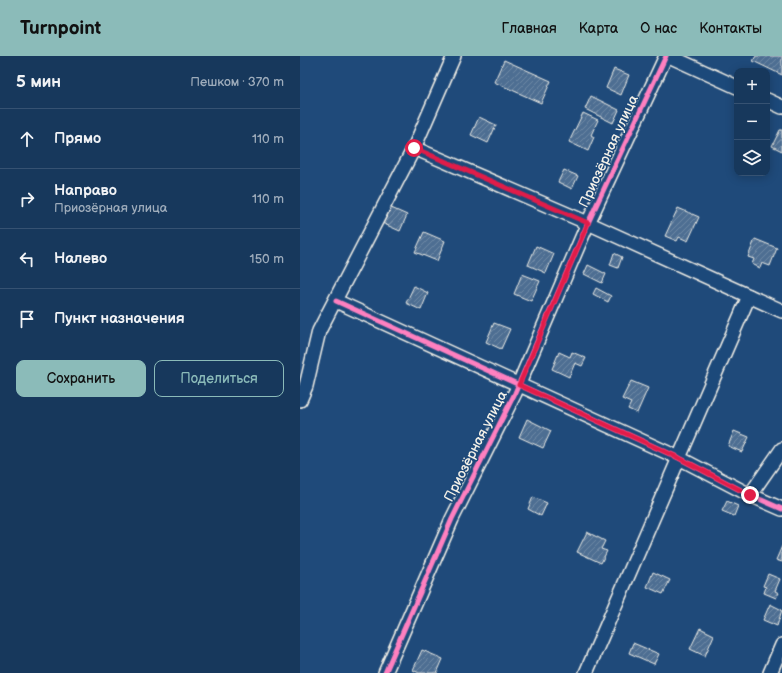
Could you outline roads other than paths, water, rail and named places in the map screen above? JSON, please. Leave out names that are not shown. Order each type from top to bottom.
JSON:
[{"type":"street","points":[[300,400],[306,386],[319,331],[336,301],[414,148],[454,56]]},
{"type":"street","points":[[668,56],[734,86]]},
{"type":"street","name":"Приозёрная улица","points":[[385,673],[452,519],[519,385],[588,223],[668,56]]},
{"type":"street","points":[[770,101],[782,107]]},
{"type":"street","points":[[414,148],[588,223],[782,311]]},
{"type":"street","points":[[586,673],[749,296]]},
{"type":"street","points":[[336,301],[679,458],[750,495],[782,509]]},
{"type":"street","points":[[750,495],[782,449]]},
{"type":"street","points":[[770,673],[782,645]]}]
